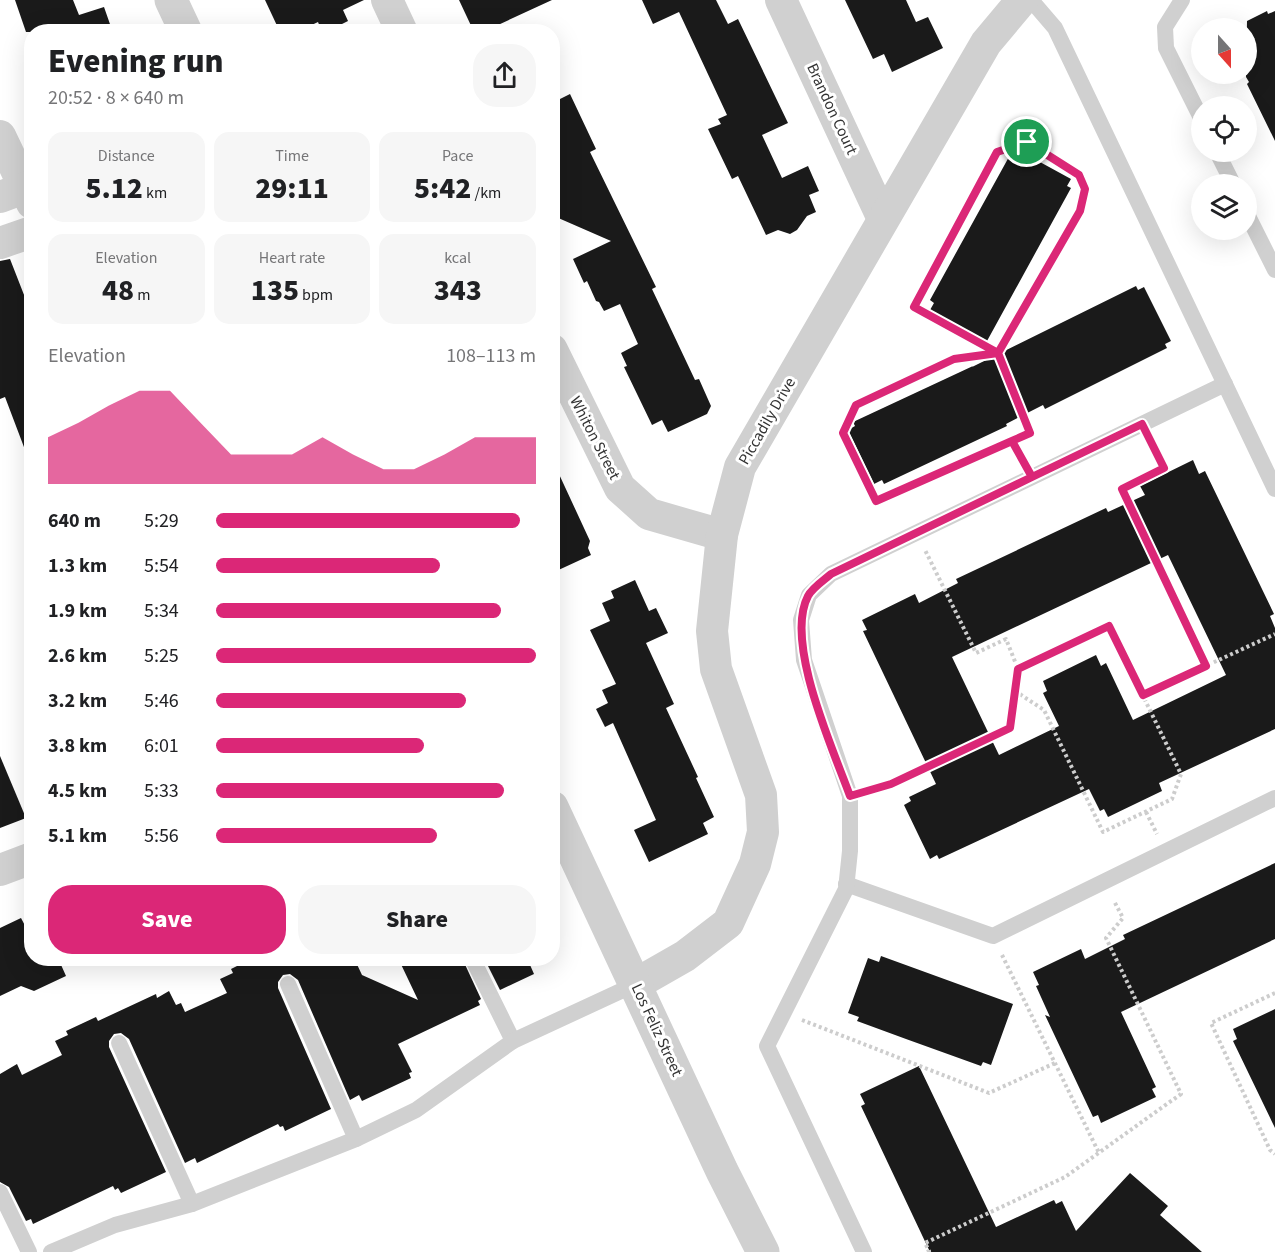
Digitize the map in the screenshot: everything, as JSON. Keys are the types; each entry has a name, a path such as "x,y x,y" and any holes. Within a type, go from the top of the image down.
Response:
{"street":[{"path":"171,0 182,24"},
{"path":"387,0 398,24"},
{"name":"Brandon Court","path":"781,0 883,219"},
{"name":"Piccadily Drive","path":"636,984 685,956 728,923 755,864 763,832 761,795 716,669 712,631 722,535 740,468 986,43 1022,0"},
{"path":"0,136 22,193"},
{"path":"0,243 24,235"},
{"name":"Whiton Street","path":"560,366 620,488 649,514 722,535"},
{"name":"Los Feliz Street","path":"560,824 722,1171 763,1252"},
{"path":"0,870 24,861"}],"lane":[{"path":"1031,0 1055,28 1275,489"},
{"path":"1182,0 1166,27 1166,48 1191,98"},
{"path":"1257,234 1275,270"},
{"path":"864,1252 767,1046 846,889 850,851 850,796 804,660 801,620 808,595 831,574 1225,384"},
{"path":"846,884 993,936 1275,798"},
{"path":"476,966 513,1041"},
{"path":"288,984 356,1139"},
{"path":"53,1252 115,1225 192,1204 356,1139 416,1110 513,1041 636,984"},
{"path":"119,1043 192,1204"},
{"path":"0,1192 29,1252"}],"path":[{"path":"998,353 954,359 856,405 843,433 876,501 1030,433 998,353 914,307 997,152 1027,142 1079,175 1085,189 1080,211 998,353"},
{"path":"1142,424 1164,468 1122,489 1206,666"},
{"path":"1012,441 1032,477"},
{"path":"850,796 891,784 1010,728 1018,669 1006,639 976,653 916,533"},
{"path":"1016,691 1044,710 1103,832 1172,799 1181,774 1109,626 1018,669"},
{"path":"1143,695 1275,634"},
{"path":"927,1252 929,1251 925,1244 1065,1177 1181,1094 1106,938 1123,918 1105,881"},
{"path":"993,936 1099,1153"},
{"path":"1275,993 1211,1023 1270,1150 1275,1154"},
{"path":"784,1013 989,1093 1055,1063"}],"building":[{"path":"15,0 73,0 79,15 104,7 110,24 24,24 24,26"},
{"path":"265,0 364,0 343,10 348,21 342,24 319,24 318,22 276,24"},
{"path":"459,0 552,0 500,24 470,24"},
{"path":"642,0 716,0 728,24 738,19 788,123 762,135 782,178 808,166 819,191 809,195 816,212 807,216 797,230 790,234 778,230 766,235 738,176 732,179 708,129 721,124 718,119 727,115 679,12 653,24"},
{"path":"845,0 906,0 916,22 928,17 943,48 892,72 884,54 873,59"},
{"path":"1267,11 1268,14 1275,11 1275,141 1257,104 1257,96 1253,96 1247,84 1257,84 1257,18 1253,18"},
{"path":"570,94 596,149 590,152 656,287 652,289 695,380 699,379 711,406 707,414 668,432 662,420 652,425 624,367 627,366 621,353 638,344 620,304 604,311 596,301 587,281 584,283 573,259 611,241 560,219 560,99"},
{"path":"1018,150 1071,179 1067,186 1071,188 987,341 930,310 934,303 930,300 1010,155 1014,158"},
{"path":"10,259 24,295 24,447 5,397 0,399 0,261"},
{"path":"1136,286 1138,290 1144,287 1171,341 1165,344 1167,348 1045,409 1043,405 1006,424 1007,426 884,484 882,480 874,484 848,430 855,426 853,422 972,367"},
{"path":"1193,460 1199,474 1205,471 1274,614 1270,616 1275,628 1275,729 1159,783 1162,791 1108,817 1104,809 1100,811 1089,789 939,859 937,855 930,859 904,805 911,801 909,797 936,784 863,631 867,630 862,620 915,594 919,603 958,583 956,579 1106,508 1108,512 1145,495 1140,486","holes":["1168,555 1226,675 1133,720 1106,663 1101,666 1096,655 1043,681 1047,691 1043,693 1059,726 999,755 952,657"]},
{"path":"560,476 590,541 588,548 591,555 560,569"},
{"path":"635,580 649,611 656,608 668,633 646,643 674,704 666,708 714,817 703,823 708,834 649,862 634,830 656,820 613,723 605,727 596,709 608,703 602,690 616,684 590,630 610,621 602,603 614,598 611,591"},
{"path":"0,756 24,813 24,819 0,828"},
{"path":"1275,863 1275,939 1121,1012 1156,1087 1152,1089 1156,1097 1101,1123 1098,1115 1093,1117 1045,1015 1050,1017 1036,986 1039,985 1033,972 1081,949 1085,959 1125,939 1123,935"},
{"path":"21,918 24,924 24,966 62,966 66,976 34,991 21,986 0,996 0,928"},
{"path":"881,956 1013,1004 991,1065 983,1062 981,1066 906,1039 857,1021 859,1017 848,1013 868,958 879,962"},
{"path":"237,966 358,966 362,975 418,1000 402,966 466,966 481,999 478,1001 480,1005 398,1044 412,1072 409,1073 411,1078 362,1101 359,1095 350,1100 298,980 290,974 283,975 278,982 278,988 331,1109 285,1131 283,1126 280,1127 278,1124 197,1163 195,1158 185,1163 129,1039 121,1033 114,1034 109,1041 109,1047 166,1172 121,1193 113,1186 33,1224 31,1219 26,1221 9,1187 0,1182 0,1074 17,1064 22,1075 62,1055 55,1041 68,1035 66,1031 96,1017 98,1021 156,994 157,998 169,991 176,1005 181,1003 185,1012 227,993 220,979 233,973 231,969"},
{"path":"488,966 530,966 534,974 500,990"},
{"path":"1275,1009 1275,1128 1233,1041 1237,1039 1233,1029"},
{"path":"919,1066 996,1227 1054,1200 1056,1204 1062,1201 1076,1231 1130,1173 1168,1206 1160,1215 1202,1252 930,1252 861,1106 865,1104 860,1094"}],"route":[{"path":"1027,142 997,152 914,307 998,353 954,359 856,405 843,433 876,501 1012,441 1032,477 1142,424 1164,468 1122,489 1206,666 1143,695 1109,626 1018,669 1010,728 891,784 850,796 827,734 804,660 801,620 808,595 831,574 1032,477 1012,441 1030,433 998,353 1080,211 1085,189 1079,175 1027,142"}]}
